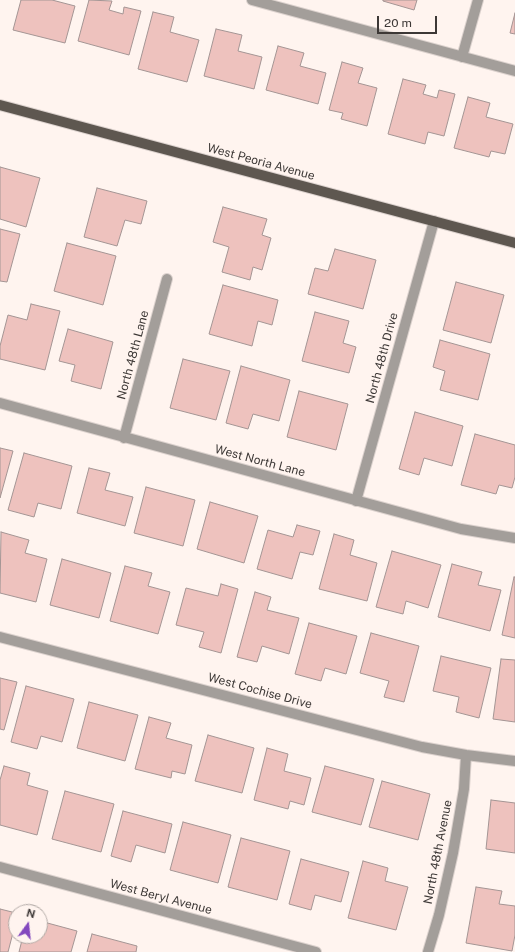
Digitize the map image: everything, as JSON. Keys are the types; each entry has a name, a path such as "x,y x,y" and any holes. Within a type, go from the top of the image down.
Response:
{"main road":[{"name":"West Peoria Avenue","path":"0,105 515,243"}],"street":[{"path":"252,0 515,71"},
{"path":"462,57 478,0"},
{"name":"North 48th Drive","path":"356,501 434,222"},
{"name":"North 48th Lane","path":"124,438 167,279"},
{"name":"West North Lane","path":"0,404 460,529 515,538"},
{"name":"West Cochise Drive","path":"0,637 422,748 515,761"},
{"name":"North 48th Avenue","path":"428,952 439,915 453,853 464,789 466,755"},
{"name":"West Beryl Avenue","path":"0,867 316,952"}],"building":[{"path":"21,0 52,0 75,6 65,43 13,30"},
{"path":"89,0 112,1 109,10 123,14 124,7 141,11 129,55 78,41"},
{"path":"383,0 417,0 414,10"},
{"path":"153,12 174,17 170,32 199,40 187,82 138,69"},
{"path":"515,13 515,34 510,33"},
{"path":"216,29 242,35 238,51 262,57 254,89 204,76"},
{"path":"278,46 304,53 300,66 326,73 318,104 266,90"},
{"path":"342,62 363,68 358,83 377,88 367,126 341,119 343,113 329,110"},
{"path":"403,79 426,85 423,94 437,98 439,90 455,94 444,136 428,132 425,144 388,134"},
{"path":"468,97 490,103 486,117 513,124 505,154 491,151 489,157 454,148"},
{"path":"0,167 40,178 26,227 0,219"},
{"path":"97,188 147,201 141,224 125,220 117,246 84,237"},
{"path":"223,207 267,219 262,235 271,238 262,270 253,267 250,280 222,272 229,247 213,242"},
{"path":"0,229 20,234 7,282 0,281"},
{"path":"67,243 116,256 103,305 54,291"},
{"path":"335,249 376,260 363,309 308,294 315,268 328,271"},
{"path":"456,282 504,295 491,343 443,330"},
{"path":"223,285 278,300 272,325 258,321 252,346 209,334"},
{"path":"31,304 60,311 45,370 0,359 0,346 8,315 27,320"},
{"path":"315,312 349,321 343,343 356,347 349,373 302,361"},
{"path":"68,329 113,342 101,389 71,381 75,365 59,361"},
{"path":"440,340 490,354 478,400 440,390 445,371 433,367"},
{"path":"183,359 230,371 216,420 170,408"},
{"path":"241,366 290,380 279,421 253,414 248,429 226,423"},
{"path":"299,391 348,404 336,450 287,437"},
{"path":"415,412 463,426 452,466 424,458 419,475 399,469"},
{"path":"475,434 515,445 515,477 512,488 499,485 496,494 461,485"},
{"path":"0,448 13,451 0,498"},
{"path":"24,453 72,466 61,509 38,503 34,517 8,510"},
{"path":"89,468 110,473 105,490 133,497 125,526 77,513"},
{"path":"146,487 195,500 183,546 134,533"},
{"path":"210,502 258,516 244,563 197,549"},
{"path":"297,525 320,531 313,555 300,552 292,579 257,569 268,530 293,537"},
{"path":"1,532 29,540 25,553 47,559 36,602 0,593"},
{"path":"334,534 354,540 350,555 377,563 367,601 319,589"},
{"path":"392,551 441,565 428,608 406,601 403,614 376,607"},
{"path":"62,559 111,573 99,618 50,605"},
{"path":"452,564 482,572 478,585 501,590 490,631 438,617"},
{"path":"125,566 152,573 148,586 170,592 158,634 110,621"},
{"path":"515,577 515,638 502,635"},
{"path":"221,584 238,589 221,653 199,647 204,632 176,625 186,588 218,596"},
{"path":"255,592 271,597 267,610 299,618 289,654 262,646 257,662 237,657"},
{"path":"309,623 357,636 346,674 325,668 321,681 295,674"},
{"path":"371,633 419,646 404,702 384,697 389,681 360,673"},
{"path":"441,656 491,668 479,718 456,712 459,697 433,691"},
{"path":"501,659 515,660 515,722 493,719"},
{"path":"0,678 17,682 4,730 0,729"},
{"path":"26,686 74,699 62,742 41,736 37,749 11,742"},
{"path":"89,702 138,715 125,761 77,748"},
{"path":"149,717 171,723 166,738 192,745 185,774 172,771 171,778 135,769"},
{"path":"208,735 254,748 242,793 195,781"},
{"path":"267,748 288,754 284,771 311,778 304,805 290,801 288,809 254,800"},
{"path":"4,766 30,773 27,785 48,791 37,835 0,825 0,780"},
{"path":"325,766 374,779 361,825 312,812"},
{"path":"382,781 430,794 418,840 369,827"},
{"path":"65,791 114,804 101,852 52,839"},
{"path":"491,800 515,803 515,853 486,849"},
{"path":"123,811 172,824 165,853 136,845 131,862 111,856"},
{"path":"183,822 231,835 218,883 170,870"},
{"path":"241,838 290,851 277,900 228,887"},
{"path":"301,859 349,872 341,902 315,895 311,910 289,904"},
{"path":"363,861 388,868 385,881 408,887 396,930 348,918"},
{"path":"476,887 502,891 499,904 515,906 515,935 512,951 466,943"},
{"path":"0,909 8,911 8,944 10,944 8,952 0,952"},
{"path":"48,923 77,931 71,952 19,952 21,944 48,944"},
{"path":"92,934 137,946 136,952 87,952"}]}
